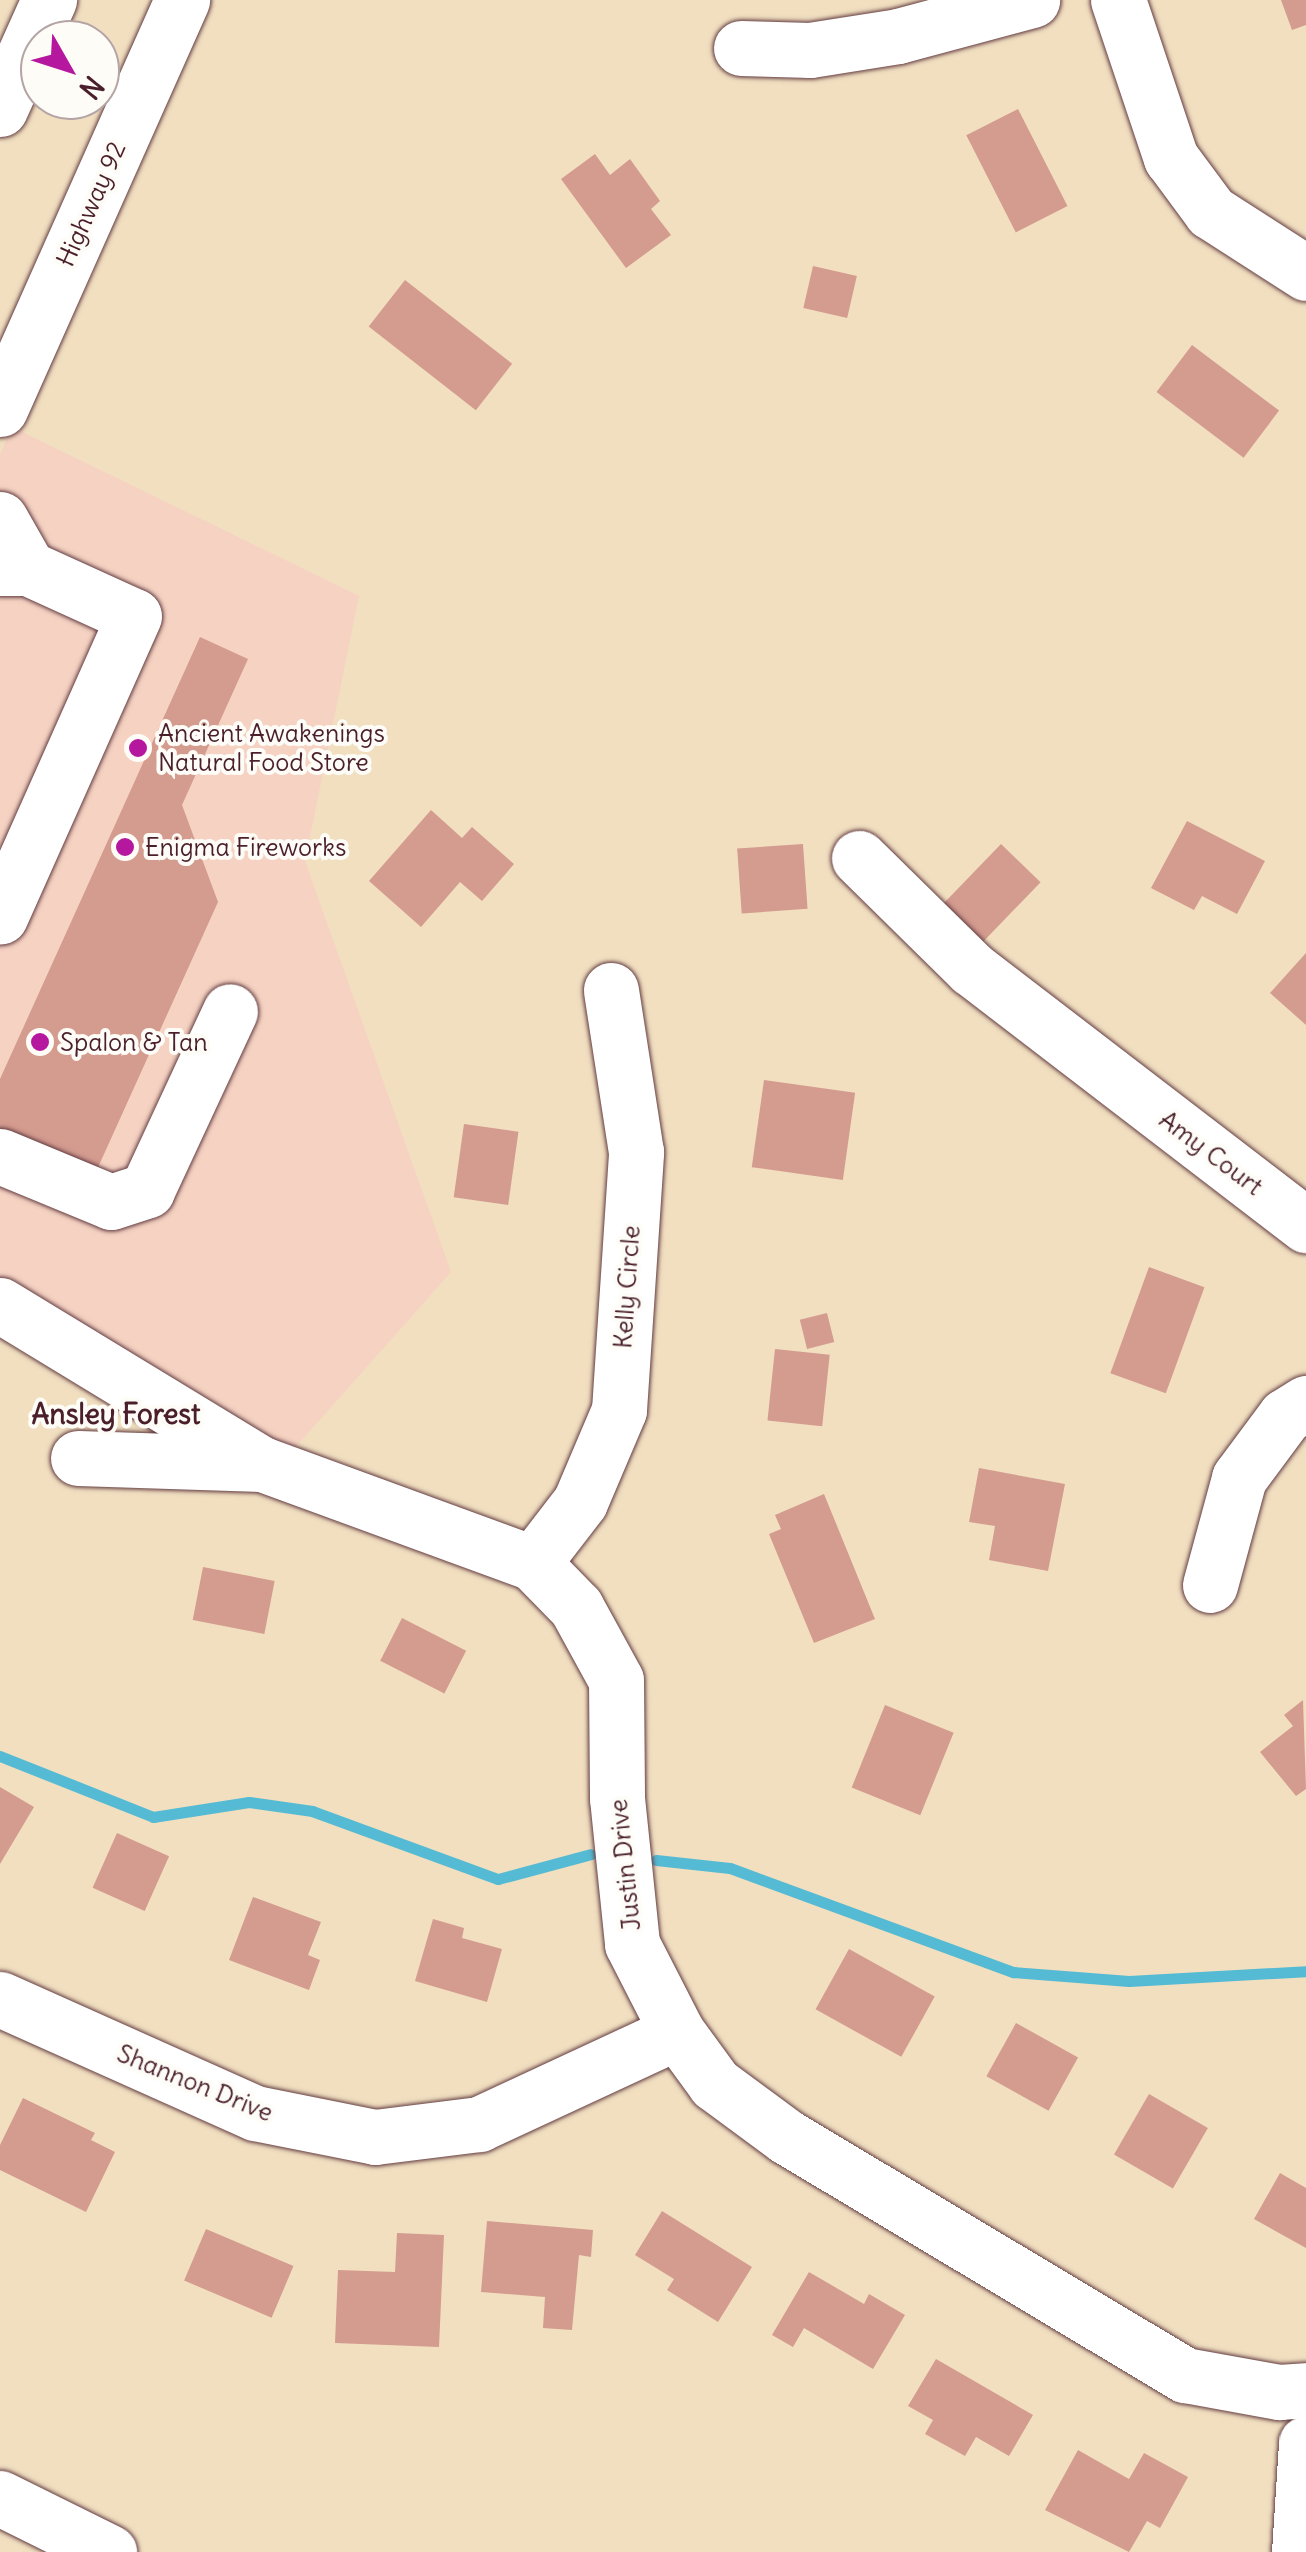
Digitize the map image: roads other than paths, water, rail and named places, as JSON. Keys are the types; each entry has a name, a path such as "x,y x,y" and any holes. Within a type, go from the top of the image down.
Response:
{"street":[{"path":"0,110 49,0"},
{"name":"Highway 92","path":"0,409 182,0"},
{"path":"741,48 810,50 898,36 1032,0"},
{"path":"1118,0 1172,158 1211,212 1306,273"},
{"path":"0,519 14,568 134,616 0,918"},
{"name":"Amy Court","path":"859,858 972,969 1306,1225"},
{"name":"Kelly Circle","path":"533,1563 580,1502 619,1410 636,1152 610,990"},
{"path":"0,1156 111,1202 147,1190 230,1011"},
{"name":"Justin Drive","path":"0,1306 262,1464 533,1563 576,1607 616,1680 617,1798 632,1944 677,2032 716,2084 787,2138 1185,2375 1278,2392 1306,2390"},
{"path":"1210,1586 1239,1478 1284,1416 1306,1403"},
{"name":"Justin Drive","path":"78,1458 262,1464"},
{"name":"Shannon Drive","path":"0,1999 255,2113 375,2137 479,2124 677,2032"},
{"path":"1299,2552 1306,2442"},
{"path":"7,2518 109,2552"}],"waterway":[{"path":"0,1756 153,1817 249,1802 312,1811 498,1879 591,1854"},
{"path":"656,1860 730,1868 1013,1972 1129,1981 1306,1971"}],"place":[{"name":"Ancient Awakenings Natural Food Store","path":"138,748"},
{"name":"Enigma Fireworks","path":"125,847"},
{"name":"Spalon & Tan","path":"40,1042"}],"district":[{"name":"Ansley Forest","path":"116,1414"}]}
